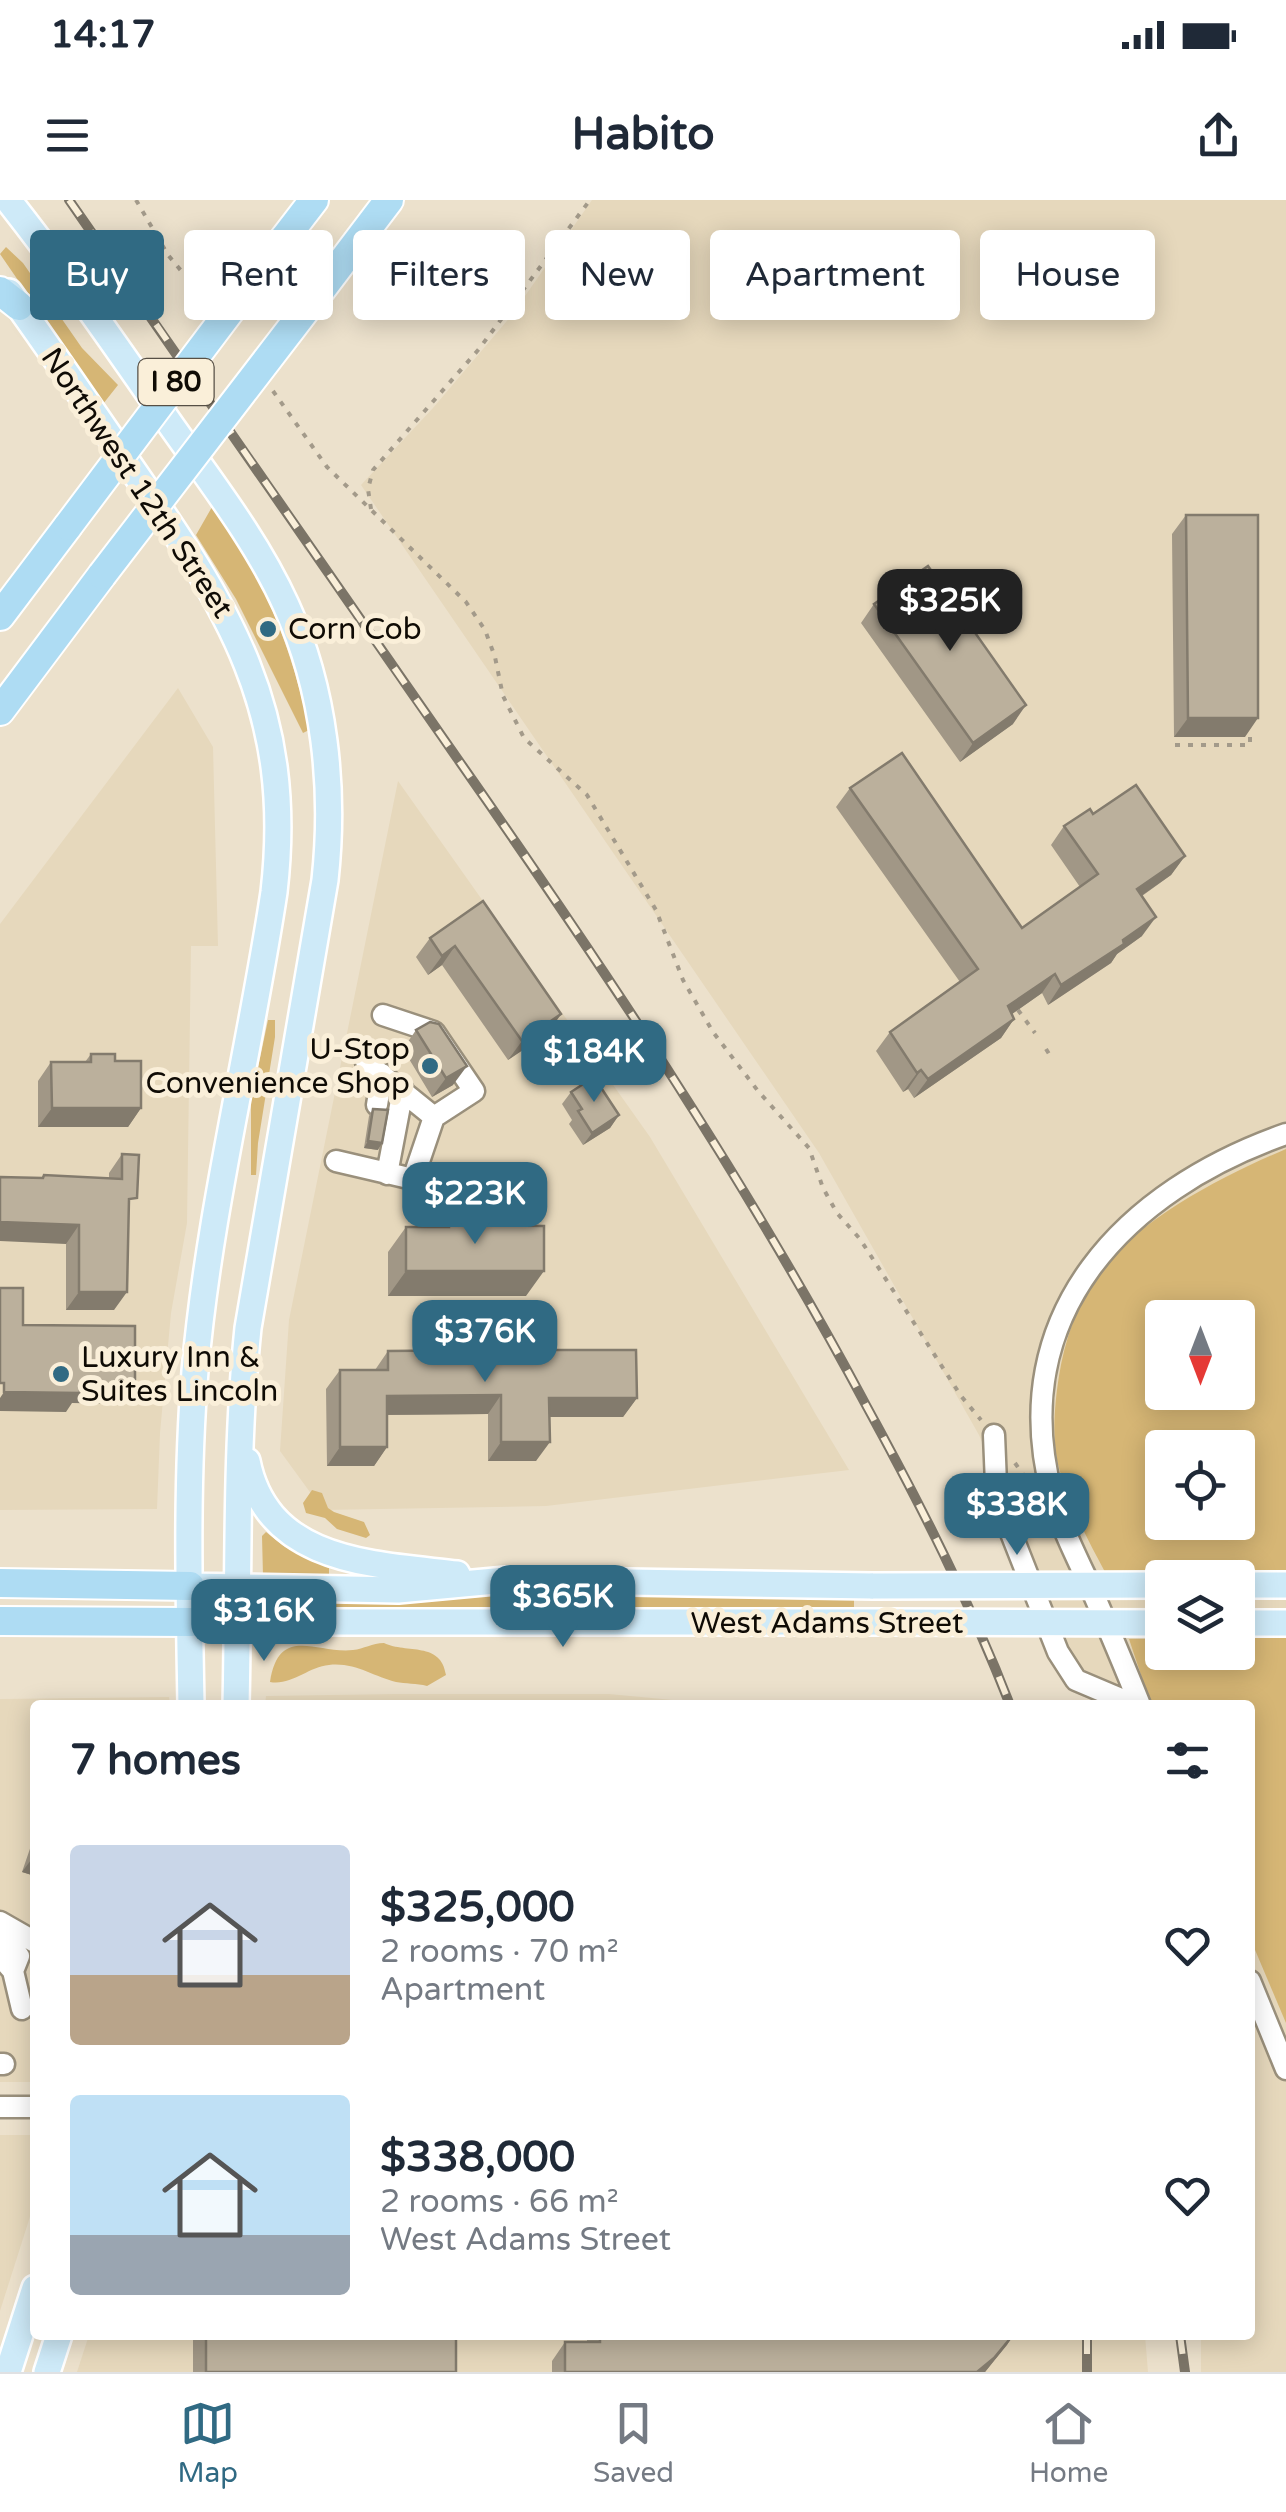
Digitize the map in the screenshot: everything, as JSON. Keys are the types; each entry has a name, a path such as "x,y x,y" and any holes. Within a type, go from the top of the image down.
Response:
{"highway":[{"name":"I 80","path":"0,616 314,200"},
{"name":"I 80","path":"0,711 389,200"},
{"path":"0,1583 190,1586"},
{"path":"0,1621 191,1622"}],"main road":[{"name":"Northwest 12th Street","path":"8,203 124,358 252,542 292,618 307,658 317,707 328,786 328,848 248,1328 239,1426 236,1700"},
{"name":"Northwest 12th Street","path":"0,280 179,537 230,622 255,682 277,790 274,892 198,1342 190,1472 191,1700"},
{"path":"239,1426 252,1485 265,1508 284,1529 305,1542 328,1553 378,1565 506,1580"},
{"name":"West Adams Street","path":"190,1586 398,1590 506,1580 872,1586 1145,1585"},
{"path":"1255,1585 1286,1585"},
{"name":"West Adams Street","path":"191,1622 1145,1623"},
{"path":"1255,1623 1286,1623"},
{"path":"8,2372 30,2304"},
{"path":"46,2372 57,2340"}],"street":[{"path":"336,1161 368,1159 387,1174 413,1180 434,1117 474,1091 434,1032 383,1015"},
{"path":"377,1106 374,1068 434,1117"},
{"path":"387,1174 403,1090"},
{"path":"1136,1700 1052,1496 1043,1427 1048,1362 1066,1306 1082,1277 1120,1230 1170,1191 1210,1167 1286,1134"},
{"path":"994,1435 996,1484 1058,1652 1076,1680 1126,1700"},
{"path":"0,1922 30,1939"},
{"path":"0,1933 18,1956 7,1963 22,2009"},
{"path":"1255,1992 1286,2069"},
{"path":"0,2107 30,2107"}],"path":[{"path":"136,200 184,275"},
{"path":"371,509 368,489 373,470 479,349 590,200"},
{"path":"273,392 328,467 466,602 485,630 503,696 524,738 588,794 656,910 682,980 713,1032 809,1148 837,1213 860,1239 960,1396 994,1435"},
{"path":"1175,745 1250,745 1250,724"},
{"path":"1212,737 1212,745"},
{"path":"1018,1010 1034,1034"},
{"path":"1046,1049 1051,1057"}],"shaded area":[{"path":"592,200 1286,200 1286,2372 1201,2372 1201,2340 1255,2340 1255,1700 1091,1700 979,1435 819,1153 361,485 508,320 525,320 525,296 545,267 545,320 690,320 690,230 571,230"},
{"path":"6,247 30,273 30,298 0,254"},
{"path":"45,320 63,320 82,348 118,385 103,404"},
{"path":"212,507 246,558 273,612 302,700 309,730 303,733 236,599 196,535"},
{"path":"178,688 213,747 218,946 191,946 187,1223 171,1313 157,1509 0,1510 0,924"},
{"path":"398,781 650,1137 849,1470 546,1506 323,1510 280,1451 289,1320"},
{"path":"268,1020 275,1020 275,1037 256,1175 251,1175 251,1101"},
{"path":"1286,1149 1286,1574 1255,1574 1255,1560 1145,1560 1145,1572 1105,1572 1071,1504 1055,1450 1058,1386 1065,1349 1083,1299 1114,1255 1158,1218 1209,1186"},
{"path":"312,1490 322,1493 334,1512 364,1522 370,1535 366,1538 337,1529 325,1518 306,1513 303,1503"},
{"path":"266,1532 285,1547 329,1568 329,1574 263,1576 262,1536"},
{"path":"471,1594 854,1598 854,1612 302,1612 276,1608 276,1603 402,1603"},
{"path":"1286,1637 1286,2023 1255,1950 1255,1700 1149,1700 1129,1639 1145,1639 1145,1670 1255,1670 1255,1638"},
{"path":"384,1643 430,1653 443,1664 446,1675 427,1686 329,1665 285,1681 270,1682 275,1664 290,1647 353,1650"},
{"path":"609,1694 673,1700 266,1700 266,1696"},
{"path":"0,1699 169,1700 30,1700 30,2082 0,2082"},
{"path":"0,2135 30,2135 30,2217 0,2311"},
{"path":"87,2340 1145,2340 1148,2372 77,2372"}],"building":[{"path":"1186,515 1258,515 1258,718 1188,718"},
{"path":"928,566 1026,705 973,743 874,604"},
{"path":"902,753 1022,928 1098,874 1064,826 1090,809 1093,814 1136,785 1185,856 1137,889 1156,917 1123,940 1124,944 1061,985 1055,974 1008,1006 1014,1019 928,1079 921,1070 917,1073 890,1032 978,969 850,788"},
{"path":"483,901 561,1014 522,1041 455,946 442,956 430,938"},
{"path":"430,1022 439,1024 467,1066 446,1078 416,1030"},
{"path":"91,1054 115,1054 115,1061 141,1061 141,1108 52,1108 51,1062 91,1062"},
{"path":"594,1077 619,1115 592,1133 571,1092"},
{"path":"373,1109 388,1110 382,1143 368,1141"},
{"path":"122,1154 139,1155 137,1198 129,1199 127,1292 79,1292 79,1225 2,1222 0,1226 0,1177 122,1179"},
{"path":"449,1212 470,1212 470,1225 544,1226 544,1271 406,1271 406,1227 449,1227"},
{"path":"0,1288 23,1288 23,1325 135,1326 135,1385 80,1385 80,1393 4,1392 4,1383 0,1383"},
{"path":"549,1337 548,1350 636,1350 637,1398 549,1398 550,1442 501,1442 501,1395 387,1396 387,1447 340,1447 340,1370 388,1370 388,1351 499,1350 499,1338"},
{"path":"206,2340 456,2340 456,2372 206,2372"},
{"path":"1009,2340 977,2372 565,2372 565,2342"}],"railway":[{"path":"69,200 566,916 723,1157 821,1323 906,1480 961,1591 1008,1700"},
{"path":"1087,2340 1087,2372"},
{"path":"1181,2340 1185,2372"}],"place":[{"name":"Corn Cob","path":"268,629"},
{"name":"U-Stop Convenience Shop","path":"430,1066"},
{"name":"Luxury Inn & Suites Lincoln","path":"61,1374"}]}
